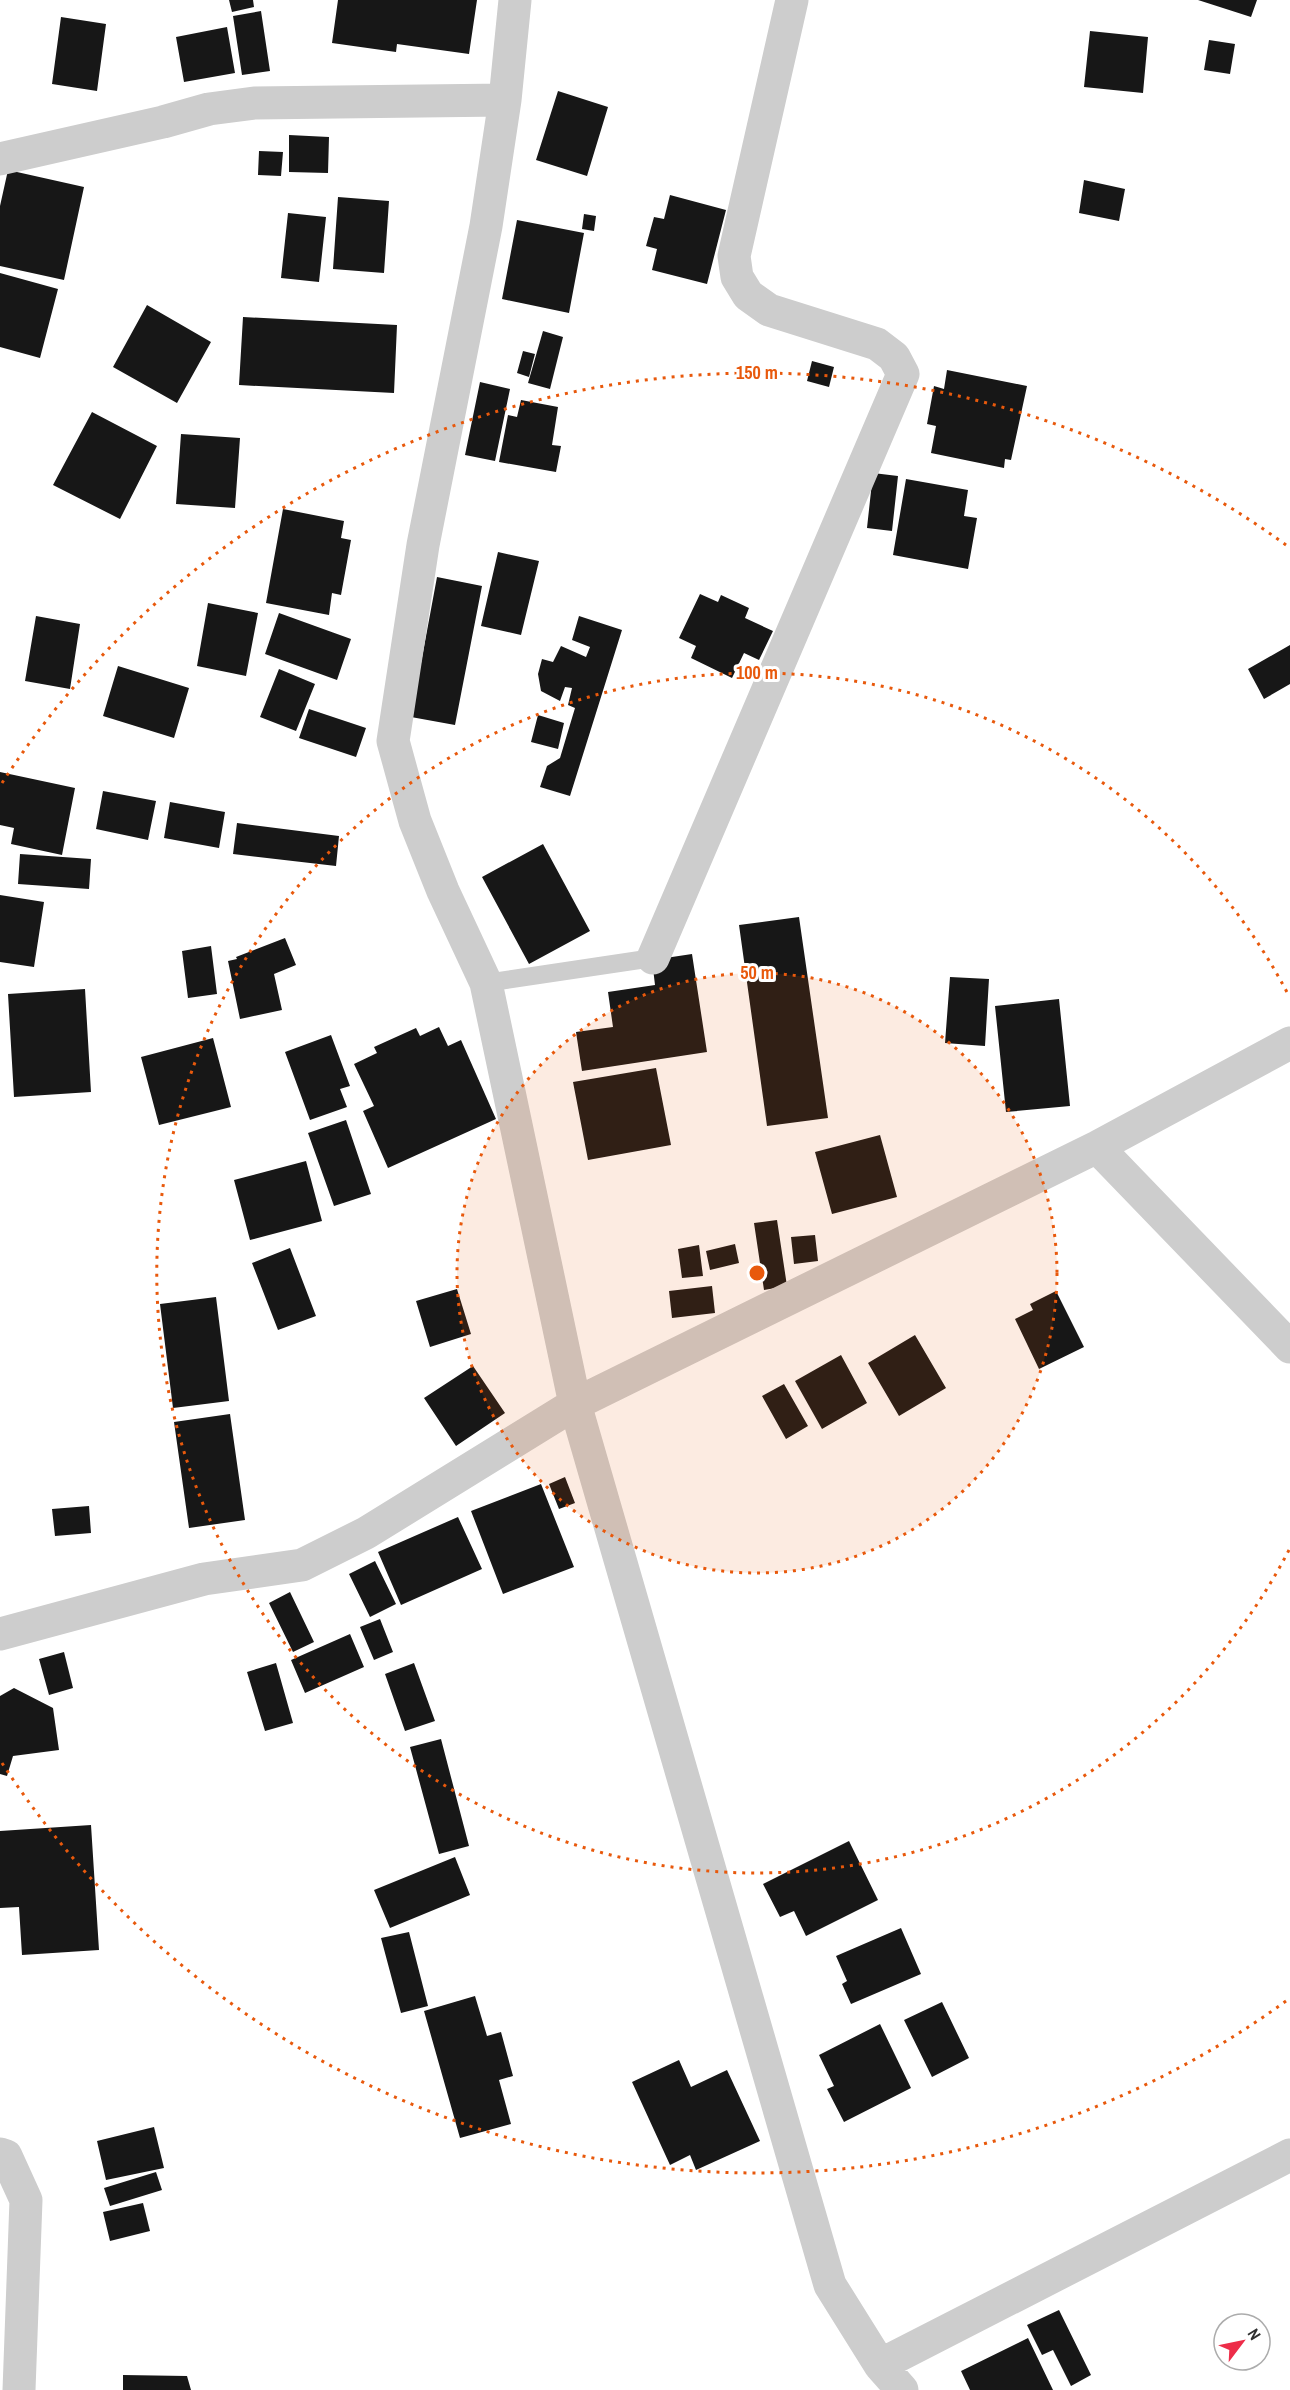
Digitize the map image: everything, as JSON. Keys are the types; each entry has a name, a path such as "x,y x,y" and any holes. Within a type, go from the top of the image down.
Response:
{"street":[{"path":"515,0 505,100 486,226 423,544 393,741 415,822 443,891 486,983 575,1404 830,2285 880,2365 902,2390"},
{"path":"652,958 903,374 894,357 877,344 769,310 748,295 737,277 734,256 792,0"},
{"path":"0,159 163,122 209,109 254,103 505,100"},
{"path":"0,1634 204,1579 302,1565 366,1533 575,1404 1097,1147 1290,1043"},
{"path":"1097,1147 1290,1347"},
{"path":"0,2154 6,2157 26,2200 19,2390"},
{"path":"880,2365 1290,2155"}],"lane":[{"path":"486,983 652,958"}],"building":[{"path":"229,0 253,0 254,7 232,12"},
{"path":"338,0 477,0 469,54 397,44 396,52 332,43"},
{"path":"1198,0 1257,0 1251,17"},
{"path":"261,11 270,71 242,75 233,16"},
{"path":"61,17 106,24 97,91 52,84"},
{"path":"227,27 235,73 184,82 176,37"},
{"path":"1090,31 1148,37 1143,93 1084,87"},
{"path":"1209,40 1235,44 1230,74 1204,70"},
{"path":"558,91 608,107 587,176 536,160"},
{"path":"289,135 329,137 328,173 289,172"},
{"path":"259,151 283,152 281,176 258,175"},
{"path":"8,170 84,187 64,280 0,266 0,206"},
{"path":"1084,180 1125,189 1119,221 1079,213"},
{"path":"670,195 726,210 707,284 652,270 657,249 646,246 654,217 664,219"},
{"path":"338,197 389,201 384,273 333,269"},
{"path":"288,213 326,217 319,282 281,278"},
{"path":"584,214 596,216 594,231 582,229"},
{"path":"517,220 584,233 569,313 502,299"},
{"path":"0,273 58,289 40,358 0,347"},
{"path":"147,305 211,342 177,403 113,367"},
{"path":"243,317 397,325 394,393 239,385"},
{"path":"543,331 563,337 550,389 528,383"},
{"path":"523,351 535,354 529,377 517,373"},
{"path":"812,361 834,367 829,387 807,381"},
{"path":"947,370 1027,386 1011,460 1005,459 1004,468 931,453 936,426 927,424 934,386 944,389"},
{"path":"480,382 510,389 495,461 465,455"},
{"path":"521,400 558,407 552,445 561,446 556,472 499,462 508,415 517,417"},
{"path":"92,412 157,446 120,519 53,485"},
{"path":"181,434 240,438 235,508 176,504"},
{"path":"873,473 898,476 892,531 867,528"},
{"path":"906,479 968,490 964,516 977,518 968,569 893,555"},
{"path":"283,509 344,521 341,538 351,540 341,595 332,593 329,615 266,603"},
{"path":"498,552 539,561 521,635 481,626"},
{"path":"437,577 482,586 455,725 411,717"},
{"path":"700,594 718,602 721,595 749,608 745,618 773,631 759,660 744,653 732,678 691,658 696,646 679,638"},
{"path":"208,603 258,613 246,676 197,666"},
{"path":"279,613 351,639 337,680 265,654"},
{"path":"36,616 80,624 70,689 25,681"},
{"path":"579,616 622,630 570,796 540,787 547,766 560,758 575,708 568,705 572,688 565,687 560,701 541,691 538,674 542,659 553,662 561,646 586,657 590,647 572,640"},
{"path":"1290,645 1290,684 1264,699 1248,669"},
{"path":"118,666 189,688 174,738 103,716"},
{"path":"279,669 315,684 296,731 260,717"},
{"path":"309,709 366,728 356,757 299,738"},
{"path":"538,715 564,723 558,749 531,742"},
{"path":"0,772 75,788 62,855 11,844 14,828 0,825"},
{"path":"103,791 156,801 148,840 96,829"},
{"path":"170,802 225,812 219,848 164,838"},
{"path":"237,823 339,836 336,866 233,854"},
{"path":"543,844 590,931 529,964 482,877"},
{"path":"20,854 91,859 89,889 18,884"},
{"path":"0,895 44,902 34,967 0,962"},
{"path":"799,917 828,1118 767,1126 739,925"},
{"path":"285,938 296,965 274,974 282,1010 240,1019 228,961"},
{"path":"211,946 217,994 188,998 182,951"},
{"path":"692,954 707,1052 582,1071 576,1032 613,1027 608,992 655,985 652,960"},
{"path":"950,977 989,979 985,1046 945,1043"},
{"path":"85,989 91,1092 14,1097 8,994"},
{"path":"1059,999 1070,1106 1006,1112 995,1006"},
{"path":"439,1027 448,1046 461,1040 496,1119 388,1168 363,1111 374,1106 354,1064 377,1053 374,1047 416,1028 420,1036"},
{"path":"331,1035 350,1086 340,1089 347,1107 310,1120 285,1052"},
{"path":"213,1038 231,1107 159,1125 141,1057"},
{"path":"656,1068 671,1145 588,1160 573,1082"},
{"path":"346,1120 371,1194 334,1206 308,1133"},
{"path":"880,1135 897,1197 832,1214 815,1152"},
{"path":"306,1161 322,1221 250,1240 234,1180"},
{"path":"777,1220 787,1286 764,1290 754,1223"},
{"path":"815,1235 818,1261 794,1264 791,1237"},
{"path":"735,1244 739,1263 710,1270 706,1251"},
{"path":"699,1245 703,1276 682,1278 678,1249"},
{"path":"290,1248 316,1316 278,1330 252,1263"},
{"path":"712,1286 715,1313 672,1318 669,1291"},
{"path":"457,1289 471,1334 430,1347 416,1301"},
{"path":"1056,1291 1084,1347 1039,1369 1015,1319 1033,1310 1030,1304"},
{"path":"216,1297 229,1401 173,1408 160,1304"},
{"path":"915,1335 946,1388 899,1416 868,1363"},
{"path":"841,1355 867,1403 822,1429 795,1381"},
{"path":"473,1366 505,1413 456,1446 424,1398"},
{"path":"784,1384 808,1426 786,1439 762,1396"},
{"path":"230,1414 245,1520 189,1528 174,1422"},
{"path":"565,1477 575,1503 559,1509 549,1484"},
{"path":"541,1484 574,1567 503,1594 471,1511"},
{"path":"89,1506 91,1533 55,1536 52,1509"},
{"path":"458,1517 482,1569 401,1605 378,1552"},
{"path":"375,1561 396,1604 370,1617 349,1574"},
{"path":"290,1592 314,1642 293,1652 269,1603"},
{"path":"380,1619 393,1652 374,1660 360,1627"},
{"path":"350,1634 364,1667 305,1693 291,1660"},
{"path":"64,1652 73,1688 49,1695 39,1659"},
{"path":"276,1663 293,1723 265,1731 247,1672"},
{"path":"414,1663 435,1721 405,1731 385,1674"},
{"path":"14,1688 53,1708 59,1750 13,1756 7,1776 0,1774 0,1696"},
{"path":"441,1739 469,1846 439,1854 410,1747"},
{"path":"91,1825 99,1950 22,1955 19,1907 0,1908 0,1831"},
{"path":"849,1841 878,1900 806,1936 794,1911 780,1917 763,1884"},
{"path":"455,1857 470,1895 390,1928 374,1890"},
{"path":"901,1928 921,1974 851,2004 842,1984 847,1981 836,1956"},
{"path":"409,1932 428,2006 401,2013 381,1938"},
{"path":"475,1996 487,2036 501,2032 513,2076 499,2080 511,2124 460,2138 424,2011"},
{"path":"942,2002 969,2058 932,2077 904,2020"},
{"path":"880,2024 911,2088 844,2122 827,2089 834,2086 819,2055"},
{"path":"679,2060 691,2087 727,2070 760,2141 696,2170 690,2155 670,2165 632,2082"},
{"path":"154,2127 164,2168 106,2180 97,2141"},
{"path":"156,2172 162,2190 110,2206 104,2188"},
{"path":"143,2203 150,2231 110,2241 103,2212"},
{"path":"1059,2310 1091,2375 1071,2386 1053,2350 1042,2355 1027,2325"},
{"path":"1028,2338 1053,2390 970,2390 961,2371"},
{"path":"123,2375 187,2376 191,2390 123,2390"}]}
